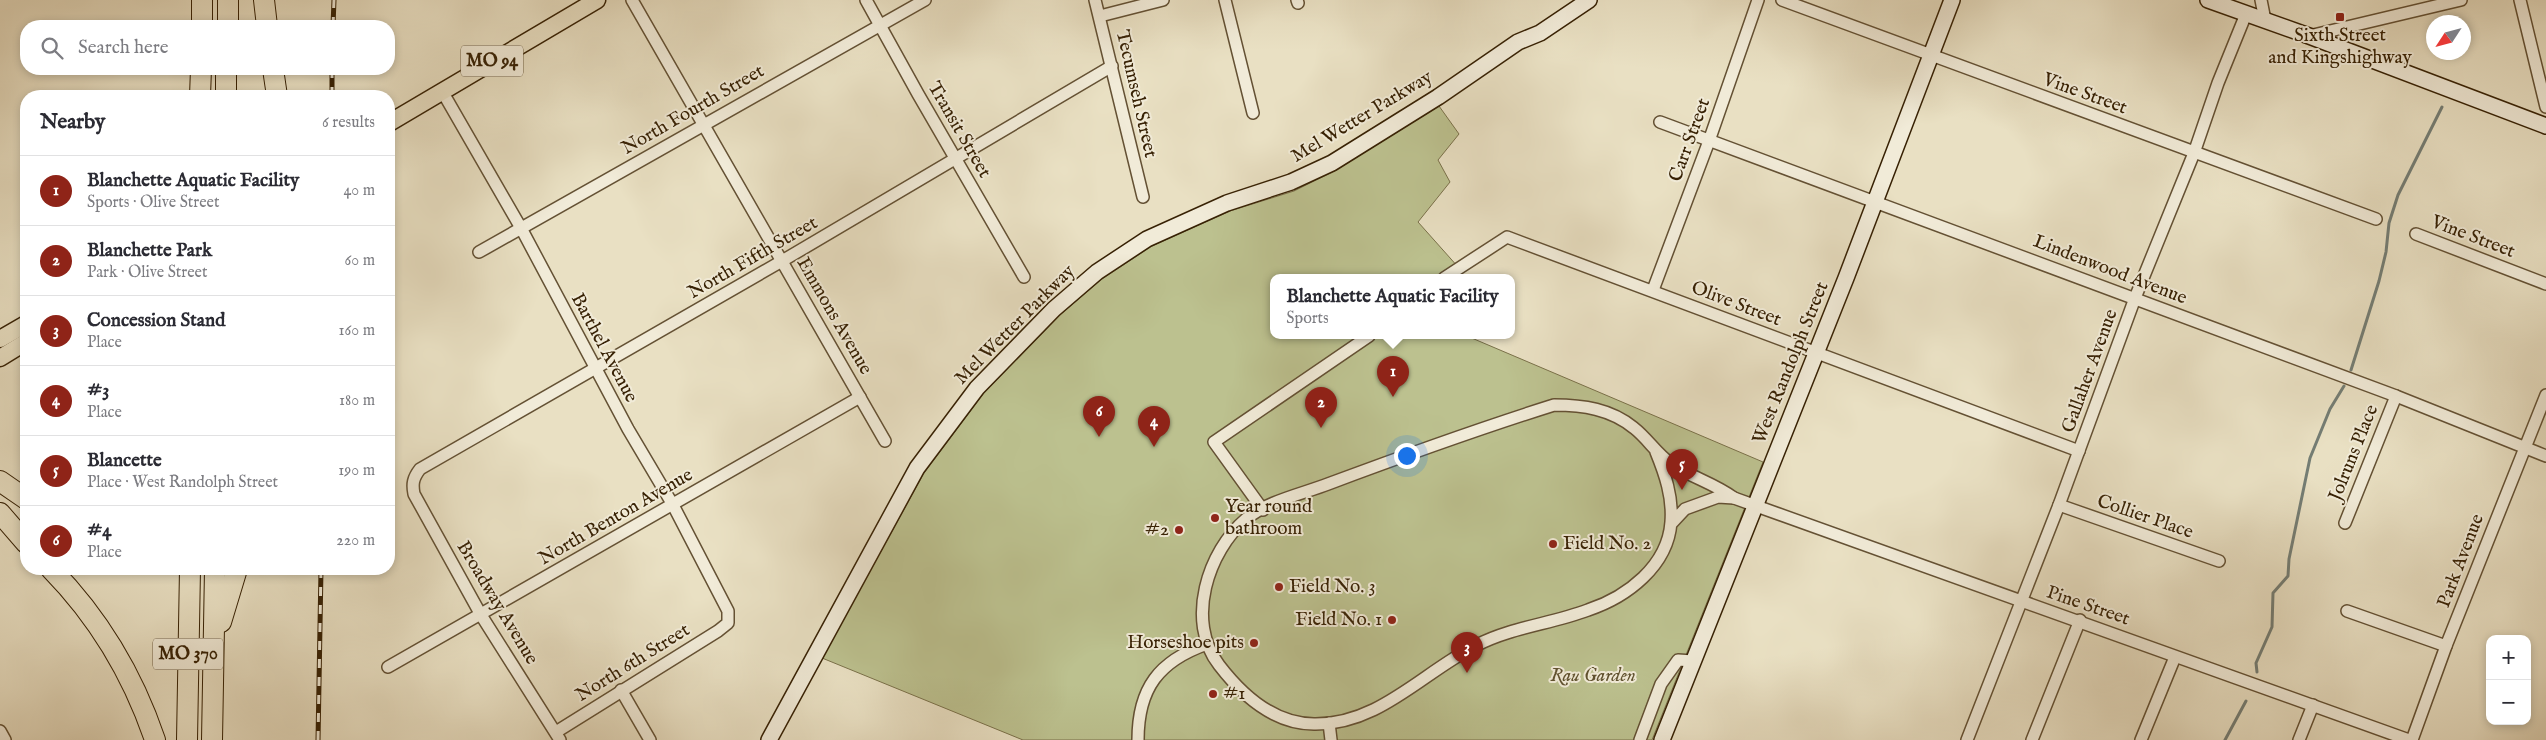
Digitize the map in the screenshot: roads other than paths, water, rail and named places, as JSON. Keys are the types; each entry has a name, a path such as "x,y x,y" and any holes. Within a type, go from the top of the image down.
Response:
{"highway":[{"path":"202,0 202,20"},
{"path":"228,0 228,20"},
{"path":"264,0 266,20"},
{"path":"200,90 201,75"},
{"path":"226,75 226,90"},
{"path":"274,75 276,90"},
{"path":"0,481 20,495"},
{"path":"0,514 20,536"},
{"path":"57,575 80,600 110,644 132,684 155,740"},
{"name":"MO 370","path":"187,740 190,575"},
{"name":"MO 370","path":"212,740 215,575"},
{"path":"214,645 234,575"}],"main road":[{"name":"MO 94","path":"395,119 597,0"},
{"name":"Mel Wetter Parkway","path":"778,740 924,473 983,394 1054,321 1102,279 1152,246 1230,211 1294,191 1524,50 1540,33 1589,0"},
{"name":"West Randolph Street","path":"1662,740 1816,354 1952,0"},
{"path":"2208,0 2309,36 2546,126"},
{"name":"Mel Wetter Parkway","path":"769,740 917,468 977,388 1054,309 1097,272 1147,239 1227,203 1291,182 1344,161"},
{"path":"0,339 20,327"},
{"path":"0,358 20,346"}],"street":[{"name":"Emmons Avenue","path":"632,0 702,126 885,441"},
{"name":"Transit Street","path":"866,0 1024,276"},
{"name":"North Fourth Street","path":"479,252 925,0"},
{"name":"Tecumseh Street","path":"1095,0 1143,196"},
{"path":"1100,16 1163,0"},
{"path":"1225,0 1253,113"},
{"name":"Carr Street","path":"1652,290 1709,140 1758,0"},
{"name":"Vine Street","path":"1782,0 2376,219"},
{"path":"2261,0 2265,20"},
{"path":"2309,36 2462,0"},
{"path":"2520,0 2546,106"},
{"name":"Gallaher Avenue","path":"1966,740 2059,505 2135,298 2194,153 2218,83 2246,14"},
{"name":"North Fifth Street","path":"413,480 420,469 957,160 1112,66"},
{"name":"Barthel Avenue","path":"442,91 521,228 596,369 673,505 728,611 728,623"},
{"name":"Lindenwood Avenue","path":"1660,122 1874,200 2396,396 2546,456"},
{"name":"Vine Street","path":"2416,234 2546,284"},
{"name":"Olive Street","path":"1450,274 1507,237 2079,451"},
{"path":"1263,510 1214,442 1365,339"},
{"name":"Park Avenue","path":"2411,740 2446,646 2546,395"},
{"name":"Jolruns Place","path":"2345,523 2396,396"},
{"name":"North Benton Avenue","path":"388,667 860,397"},
{"path":"1554,405 1578,405 1610,413 1634,428 1656,452 1666,477 1671,503 1671,524 1667,540 1654,567 1637,584 1615,598 1588,610 1498,634 1474,646 1377,709 1352,719 1329,723 1313,724 1284,719 1259,707 1234,685 1216,660 1208,644 1204,628 1204,601 1208,577 1217,554 1247,518 1263,510 1402,456 1554,405"},
{"name":"Pine Street","path":"1656,452 1671,464 1718,487 1734,498 1755,507 2020,602 2080,620 2175,657 2411,740"},
{"name":"Broadway Avenue","path":"413,480 414,494 481,615 558,736"},
{"path":"1671,524 1685,509 1718,497 1734,498"},
{"name":"Collier Place","path":"2059,505 2219,561"},
{"path":"2347,610 2446,646"},
{"path":"2032,740 2080,620"},
{"name":"North 6th Street","path":"558,736 621,690 728,623"},
{"path":"1138,740 1138,716 1147,691 1156,675 1173,659 1208,644"},
{"path":"2141,740 2175,657"},
{"path":"1640,740 1661,684 1678,660 1693,661"},
{"path":"621,690 650,740"},
{"path":"2299,740 2313,705"},
{"path":"1329,723 1331,740"},
{"path":"0,731 5,740"}],"waterway":[{"path":"2351,370 2379,281 2386,252 2389,223 2398,195 2442,107"},
{"path":"2257,672 2256,663 2272,627 2273,593 2288,576 2289,559 2310,458 2330,409 2344,386"},
{"path":"2225,740 2246,701"}],"railway":[{"path":"333,20 334,0"},
{"path":"332,75 332,90"},
{"path":"318,740 321,575"}],"place":[{"name":"Sixth Street and Kingshighway","path":"2340,17"},
{"name":"Blanchette Aquatic Facility","path":"1393,397"},
{"name":"Blanchette Park","path":"1321,428"},
{"name":"#4","path":"1099,437"},
{"name":"#3","path":"1154,447"},
{"name":"Blancette","path":"1682,490"},
{"name":"Year round bathroom","path":"1215,518"},
{"name":"#2","path":"1179,530"},
{"name":"Field No. 2","path":"1553,544"},
{"name":"Field No. 3","path":"1279,587"},
{"name":"Field No. 1","path":"1392,620"},
{"name":"Horseshoe pits","path":"1254,643"},
{"name":"Concession Stand","path":"1467,673"},
{"name":"#1","path":"1213,694"}],"park label":[{"name":"Rau Garden","path":"1593,676"}]}
